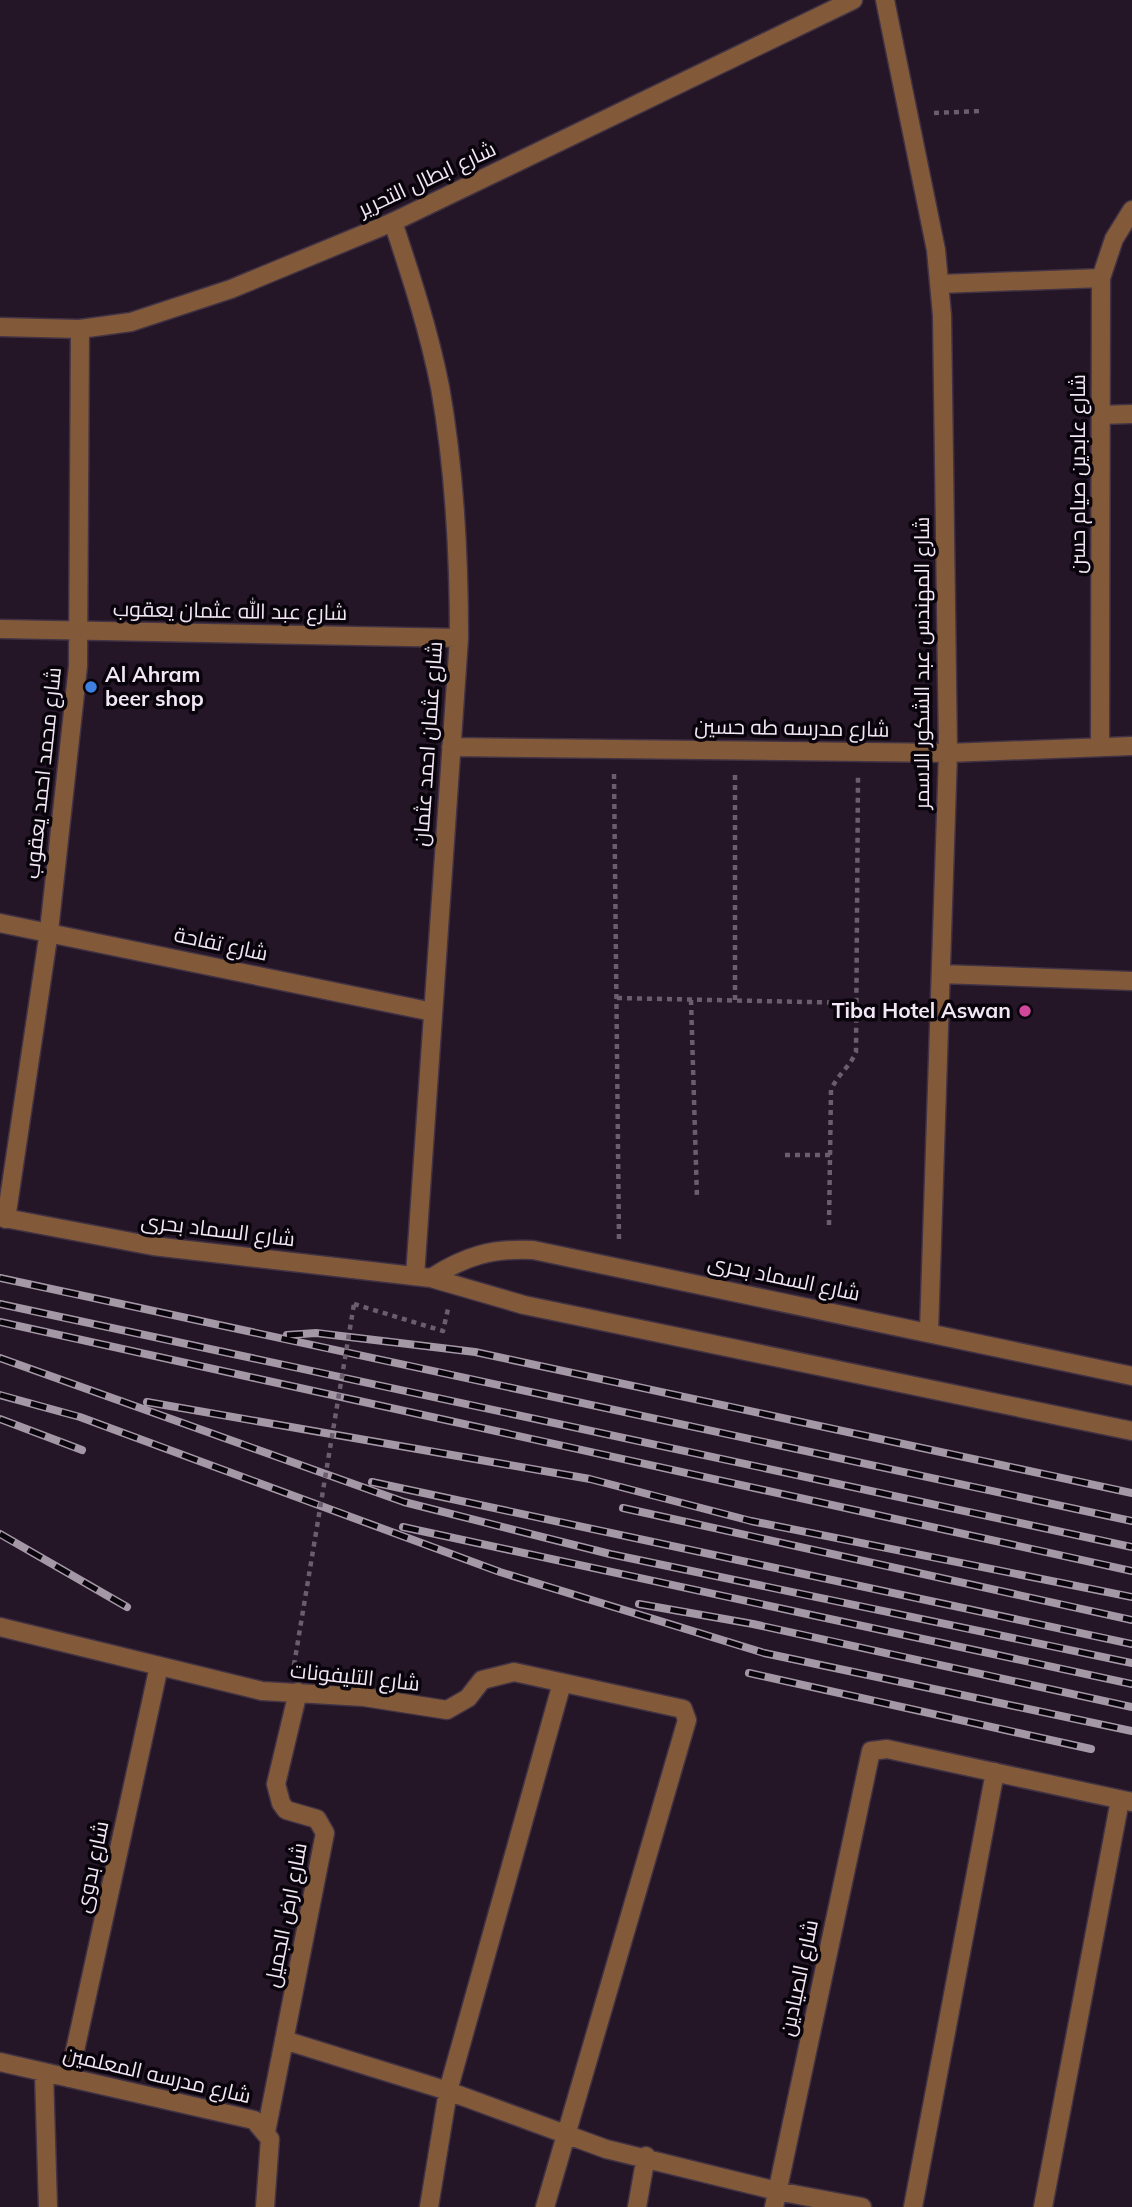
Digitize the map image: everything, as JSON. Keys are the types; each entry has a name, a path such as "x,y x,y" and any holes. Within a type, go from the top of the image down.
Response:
{"street":[{"name":"شارع ابطال التحرير","path":"0,327 80,329 131,322 181,308 393,222 853,0"},
{"name":"شارع المهندس عبد الشكور الاسمر","path":"885,0 940,284 948,753 929,1331"},
{"name":"شارع عابدين صيام حسن","path":"1100,747 1101,278 1114,239 1132,210"},
{"name":"شارع عثمان احمد عثمان","path":"393,222 419,303 443,409 453,469 459,554 459,638 433,1012 423,1277"},
{"path":"940,284 1101,278"},
{"name":"شارع محمد احمد يعقوب","path":"3,1218 49,931 75,698 79,631 80,329"},
{"path":"1100,415 1132,414"},
{"name":"شارع عبد الله عثمان يعقوب","path":"0,629 459,638"},
{"name":"شارع مدرسه طه حسين","path":"451,747 948,753 1132,746"},
{"name":"شارع تفاحة","path":"0,923 433,1012"},
{"path":"940,974 1132,981"},
{"name":"شارع السماد بحرى","path":"3,1218 153,1246 423,1277 523,1306 1132,1431"},
{"name":"شارع السماد بحرى","path":"423,1277 476,1254 502,1248 533,1250 929,1331 1132,1376"},
{"name":"شارع التليفونات","path":"0,1628 262,1691 364,1697 447,1710 468,1698 482,1680 500,1673 514,1672 680,1707 686,1712 687,1720 566,2136"},
{"name":"شارع بدوى","path":"69,2078 159,1666"},
{"path":"429,2207 448,2091 562,1683"},
{"name":"شارع ارض الجميل","path":"266,2132 325,1833 317,1819 286,1810 277,1793 276,1784 298,1692"},
{"name":"شارع الصيادين","path":"776,2199 872,1751 879,1748 995,1772"},
{"path":"913,2207 995,1772 1126,1801 1043,2207"},
{"path":"284,2040 448,2091 606,2149 646,2156 776,2199 862,2207"},
{"name":"شارع مدرسه المعلمين","path":"0,2062 243,2115 254,2120 266,2132 271,2151 265,2207"},
{"path":"44,2073 48,2207"},
{"path":"545,2207 566,2136"},
{"path":"637,2207 646,2156"}],"path":[{"path":"908,114 982,111"},
{"path":"614,748 620,1267"},
{"path":"735,1000 736,750"},
{"path":"830,1225 831,1090 836,1076 852,1062 856,1052 859,751"},
{"path":"617,998 855,1003"},
{"path":"691,1000 697,1198"},
{"path":"785,1155 830,1155"},
{"path":"294,1665 354,1304 443,1331"}],"railway":[{"path":"0,1278 1132,1521"},
{"path":"0,1304 1132,1547"},
{"path":"0,1322 1132,1571"},
{"path":"287,1335 316,1333 475,1352 1132,1493"},
{"path":"0,1358 404,1502 610,1554 1132,1663"},
{"path":"0,1395 80,1417 500,1572 764,1653 1132,1731"},
{"path":"147,1402 590,1479 751,1521 1132,1597"},
{"path":"0,1419 82,1450"},
{"path":"372,1482 1132,1644"},
{"path":"623,1508 1132,1620"},
{"path":"403,1527 1132,1684"},
{"path":"0,1534 127,1607"},
{"path":"639,1604 753,1624 1132,1707"},
{"path":"749,1673 1091,1749"}],"place":[{"name":"Al Ahram beer shop","path":"91,687"},
{"name":"Tiba Hotel Aswan","path":"1025,1011"}]}
